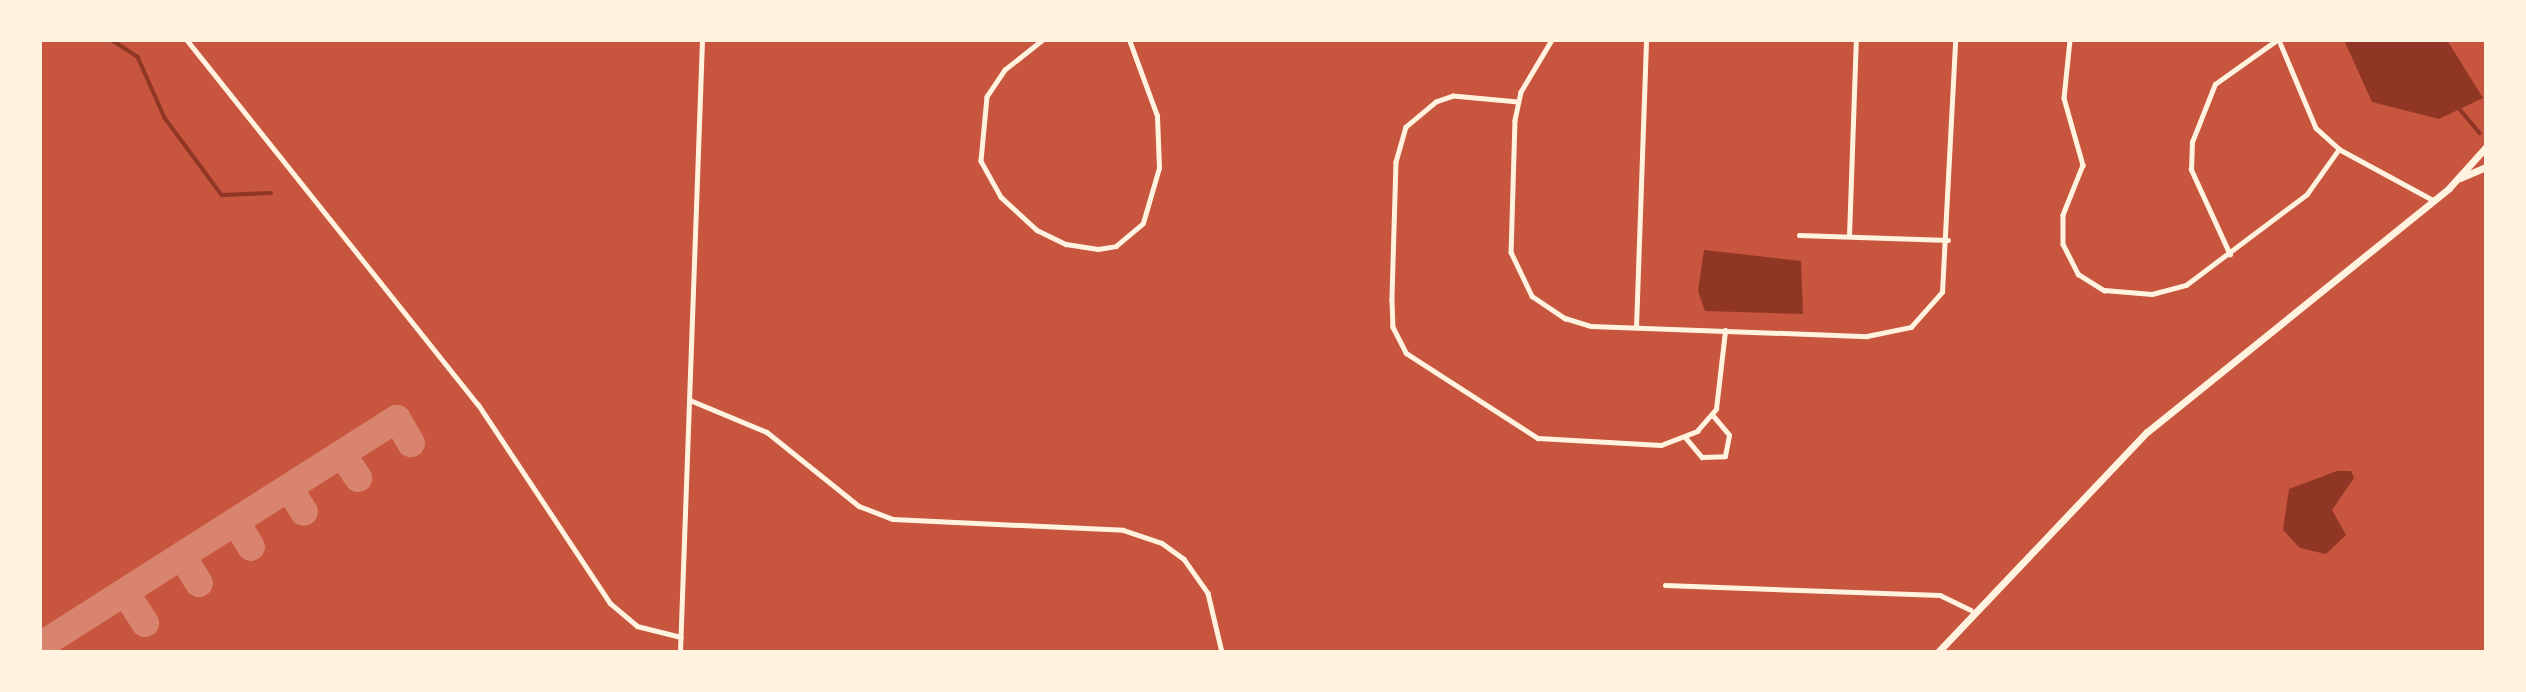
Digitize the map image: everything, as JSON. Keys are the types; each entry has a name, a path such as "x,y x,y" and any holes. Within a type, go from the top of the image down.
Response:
{"main road":[{"path":"1938,652 1971,610 2147,432 2460,178 2486,146"},
{"path":"2460,178 2486,167"}],"street":[{"path":"187,40 478,404 610,603 647,631 681,637"},
{"path":"680,652 702,40"},
{"path":"1043,40 1005,70 987,97 981,161 1001,197 1037,230 1066,244 1098,249 1116,246 1143,223 1159,168 1157,116 1129,40"},
{"path":"1552,40 1518,102 1511,252 1524,286 1565,318 1636,328 1878,336 1911,327 1942,292 1948,240 1955,40"},
{"path":"1636,328 1646,40"},
{"path":"1849,236 1856,40"},
{"path":"2070,40 2064,98 2083,165 2063,215 2063,244 2078,274 2117,293 2170,291 2230,255 2307,194 2339,149"},
{"path":"2230,255 2191,170 2192,142 2215,84 2278,40 2309,116 2339,149 2432,200"},
{"path":"1518,102 1453,96 1436,102 1406,127 1396,162 1393,327 1406,353 1428,371 1538,438 1661,445 1686,438 1712,415 1724,379 1725,331"},
{"path":"1799,235 1948,240"},
{"path":"690,400 767,432 859,506 893,519 1123,530 1162,543 1184,559 1208,593 1222,652"},
{"path":"1686,438 1702,457 1725,456 1729,435 1712,415"},
{"path":"1665,585 1940,595 1971,610"}],"shaded area":[{"path":"2344,40 2447,40 2483,98 2439,119 2372,102"},
{"path":"1704,250 1801,261 1803,314 1705,311 1698,291"},
{"path":"2337,471 2351,471 2354,478 2332,510 2346,535 2326,554 2300,548 2283,530 2289,489"}],"waterway":[{"path":"112,40 138,57 165,118 222,195 271,193"},
{"path":"2458,107 2480,133"}],"taxiway":[{"path":"40,646 397,419 411,443"},
{"path":"342,454 358,478"},
{"path":"289,488 304,512"},
{"path":"236,522 251,547"},
{"path":"182,556 199,583"},
{"path":"125,592 145,623"}]}
